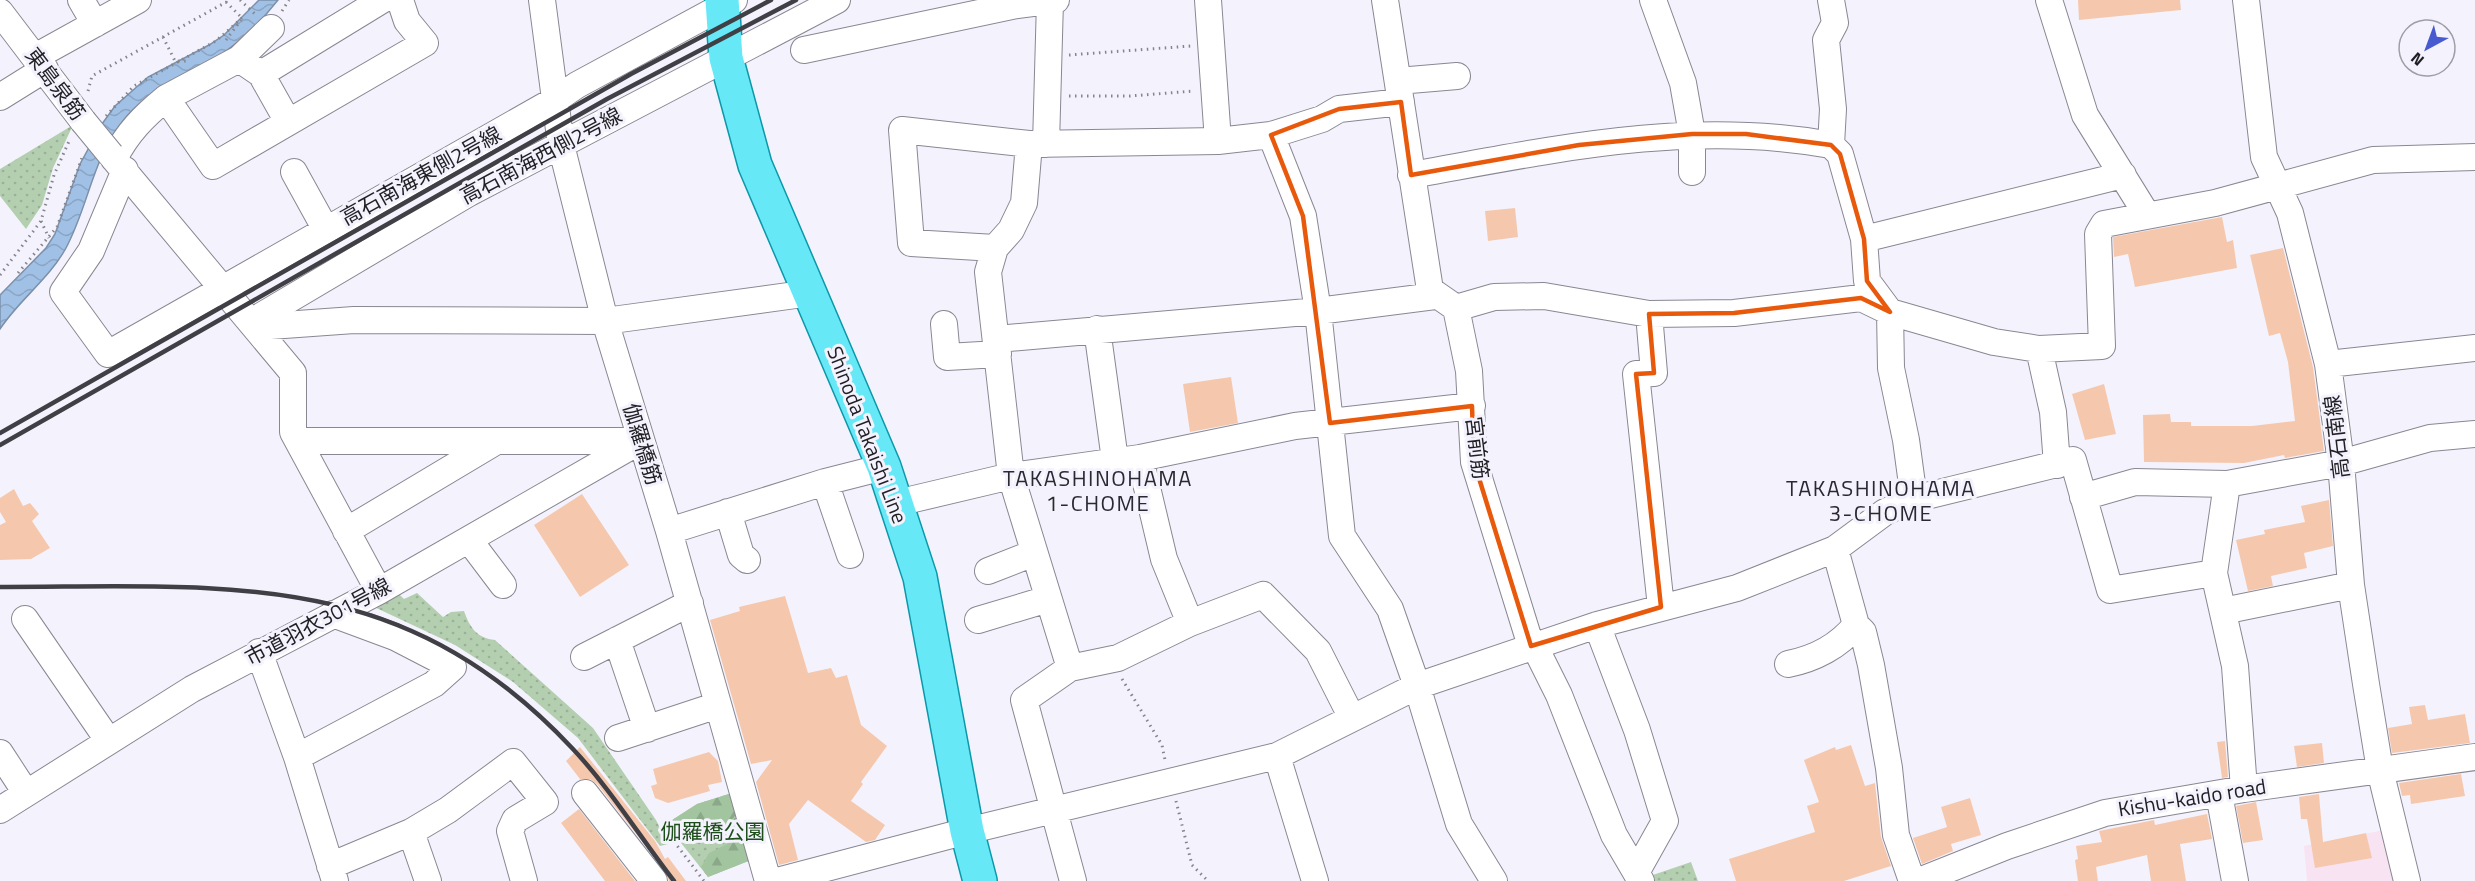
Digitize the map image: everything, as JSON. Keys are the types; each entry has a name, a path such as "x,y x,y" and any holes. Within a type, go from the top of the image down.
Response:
{"main road":[{"name":"Shinoda Takaishi Line","path":"726,2 726,58 755,165 884,466 920,577 967,831 980,881"}],"street":[{"path":"81,0 95,24"},
{"path":"0,97 40,63 95,24 138,0"},
{"path":"261,74 382,0"},
{"path":"166,98 213,166 425,43 407,21 400,0"},
{"name":"伽羅橋筋","path":"542,0 561,145 605,321 690,603 768,881"},
{"name":"高石南海西側2号線","path":"254,325 469,193 837,0"},
{"path":"804,50 1017,2 1053,0 1047,96 1024,203 1011,230 995,248 988,272 1011,476 1070,668"},
{"path":"1208,0 1218,141"},
{"name":"宮前筋","path":"1385,0 1430,291 1445,302 1469,371 1474,462 1531,646 1538,653 1558,695 1614,836 1639,876"},
{"path":"1653,0 1683,83 1692,134 1692,172"},
{"path":"1831,0 1835,23 1826,40 1833,109 1831,145"},
{"path":"2049,0 2085,115 2147,215"},
{"name":"高石南線","path":"2246,0 2264,157 2290,213 2328,364 2341,463 2351,585 2380,770 2407,881"},
{"name":"高石南海東側2号線","path":"117,161 91,251 63,292 108,354 555,100 587,79 726,2"},
{"name":"東島泉筋","path":"0,12 83,121 293,373 293,432 378,591"},
{"path":"117,161 124,138 148,112 166,98 239,59 271,28"},
{"path":"239,59 261,74 288,122"},
{"path":"995,248 910,243 902,130 1037,144 1218,141 1271,135 1322,118 1339,109 1457,76"},
{"path":"1411,175 1579,145 1692,134 1746,134 1831,145 1840,154 1864,239 1867,281 1890,312 1891,368 1906,440 1914,499"},
{"path":"1271,135 1304,216 1318,311 1342,536 1390,609 1417,686 1459,824 1494,881"},
{"path":"944,324 947,357 1097,329 1494,297 1544,296 1649,314 1734,313 1861,298 1890,312 1994,342 2039,349 2102,346 2098,234 2104,224 2215,203 2373,160 2475,157"},
{"path":"294,172 326,230"},
{"path":"1864,239 2123,175"},
{"path":"254,325 354,320 605,321 810,293"},
{"path":"1649,314 1654,373 1636,374 1661,607"},
{"path":"1097,329 1127,459 1190,623"},
{"path":"2328,364 2475,348"},
{"path":"2039,349 2053,412 2057,465"},
{"path":"897,503 1011,476 1127,459 1295,426 1472,406"},
{"path":"2083,497 2135,482 2226,484 2341,463 2430,438 2475,434"},
{"path":"298,441 640,441"},
{"path":"346,531 496,441"},
{"name":"市道羽衣301号線","path":"0,810 108,740 259,652 378,591 640,441"},
{"path":"777,881 967,831 1054,812 1277,756 1417,686 1597,625 1737,588 1835,549 1885,512 1914,499 2073,460 2110,590 2214,573"},
{"path":"669,531 884,466"},
{"path":"825,482 850,555"},
{"path":"2226,484 2214,573 2235,666 2244,789"},
{"path":"728,512 741,555 747,560"},
{"path":"469,540 503,585"},
{"path":"1835,549 1856,625 1863,632 1871,665 1889,768 1896,835 1912,881"},
{"path":"988,571 1034,553"},
{"path":"2223,611 2351,585"},
{"path":"1073,881 1024,700 1070,668 1118,658 1190,623 1263,595 1318,651 1352,718"},
{"path":"978,620 1048,600"},
{"path":"584,657 690,603"},
{"path":"297,757 434,684 453,667 395,637 333,615"},
{"path":"25,619 108,740"},
{"path":"1597,625 1637,730 1665,821 1639,876"},
{"path":"1788,664 1809,660 1846,637 1856,625"},
{"path":"617,640 647,729"},
{"path":"259,652 297,757 333,874 448,810 513,762 545,802 515,820 510,831 524,881"},
{"path":"618,738 718,705"},
{"path":"0,753 26,793"},
{"path":"1277,756 1315,881"},
{"name":"Kishu-kaido road","path":"1919,881 2007,846 2104,813 2244,789 2475,757"},
{"path":"585,793 654,881"},
{"path":"2219,794 2235,881"},
{"path":"411,832 428,881"}],"path":[{"path":"226,2 242,18"},
{"path":"163,37 175,61"},
{"path":"1049,56 1110,54 1211,44"},
{"path":"1047,96 1130,96 1214,89"},
{"path":"41,221 49,238"},
{"path":"663,827 704,881"}],"highlighted area":[{"path":"1401,102 1411,175 1579,145 1692,134 1746,134 1831,145 1840,154 1864,239 1867,281 1890,312 1861,298 1734,313 1649,314 1654,373 1636,374 1661,607 1531,646 1474,462 1472,406 1330,423 1303,216 1271,135 1339,109"}],"shaded area":[{"path":"2384,830 2395,881 2307,881 2304,846"}],"green space":[{"path":"73,125 53,168 42,205 26,229 0,196 0,169"},
{"path":"396,591 404,599 417,593 443,617 451,612 464,611 475,631 483,637 495,640 593,728 656,820 668,844 660,846 578,738 513,682 455,645 372,606"},
{"name":"伽羅橋公園","path":"732,793 751,860 708,877 666,824 697,804"},
{"path":"732,793 739,811 726,827 700,839 694,836 681,840 666,824 697,804"},
{"path":"733,841 747,843 751,860 708,877 701,867 709,853"},
{"path":"1691,862 1698,881 1648,881 1647,877"}],"water":[{"path":"259,0 278,0 256,26 239,41 211,61 146,98 115,131 99,163 66,248 51,270 0,329 0,295 46,248 55,234 80,164 102,124 115,106 148,77 224,35"}],"building":[{"path":"2078,0 2180,0 2181,10 2079,20"},
{"path":"1515,208 1518,237 1488,241 1485,211"},
{"path":"2222,217 2227,242 2233,240 2237,268 2135,287 2128,254 2114,257 2113,237"},
{"path":"2283,248 2313,367 2324,451 2285,458 2284,455 2244,463 2144,462 2143,415 2170,414 2171,422 2191,422 2191,426 2252,426 2295,421 2288,362 2280,333 2269,336 2250,255"},
{"path":"1231,377 1238,423 1190,432 1183,384"},
{"path":"2104,384 2116,434 2085,440 2072,394"},
{"path":"14,489 23,506 30,503 39,514 32,521 50,548 31,559 0,560 0,525 6,522 0,512 0,498"},
{"path":"582,494 629,565 580,597 534,525"},
{"path":"2329,500 2333,546 2304,553 2307,568 2271,576 2273,586 2248,591 2236,540 2265,534 2264,530 2305,522 2301,506"},
{"path":"785,596 808,673 831,668 836,678 847,675 861,725 887,746 861,782 863,784 851,801 885,825 875,840 866,842 808,800 789,824 798,860 779,865 756,782 772,760 751,764 710,620 740,611 739,607"},
{"path":"2425,705 2428,720 2465,714 2470,743 2392,753 2388,728 2412,724 2409,707"},
{"path":"2225,741 2228,777 2222,778 2217,742"},
{"path":"2322,743 2324,763 2297,767 2294,746"},
{"path":"1851,745 1865,786 1875,783 1881,837 1891,866 1844,881 1736,881 1729,859 1815,832 1807,806 1819,802 1804,760 1835,747 1836,750"},
{"path":"580,747 655,841 665,859 668,857 686,881 669,881 666,872 597,784 590,779 580,779 566,761"},
{"path":"709,752 718,761 722,782 708,785 710,791 668,803 655,798 651,786 657,784 653,769"},
{"path":"2461,774 2465,796 2411,804 2410,795 2402,796 2399,783"},
{"path":"2319,794 2323,842 2366,833 2372,858 2315,868 2307,819 2301,819 2299,797"},
{"path":"1970,798 1981,835 1951,844 1953,851 1922,864 1913,838 1947,827 1941,807"},
{"path":"2256,802 2263,840 2243,843 2236,806"},
{"path":"579,809 635,881 605,881 561,823"},
{"path":"2207,814 2212,839 2180,844 2186,881 2151,881 2147,855 2096,867 2098,881 2078,881 2076,846 2102,842 2099,831 2154,820 2155,825"}],"railway":[{"path":"0,433 631,74 771,0"},
{"path":"0,445 607,99 796,0"},
{"path":"0,587 161,587 236,590 307,599 376,617 442,646 508,689 586,763 674,881"}],"district":[{"name":"TAKASHINOHAMA 1-CHOME","path":"1098,490"},
{"name":"TAKASHINOHAMA 3-CHOME","path":"1881,500"}]}
